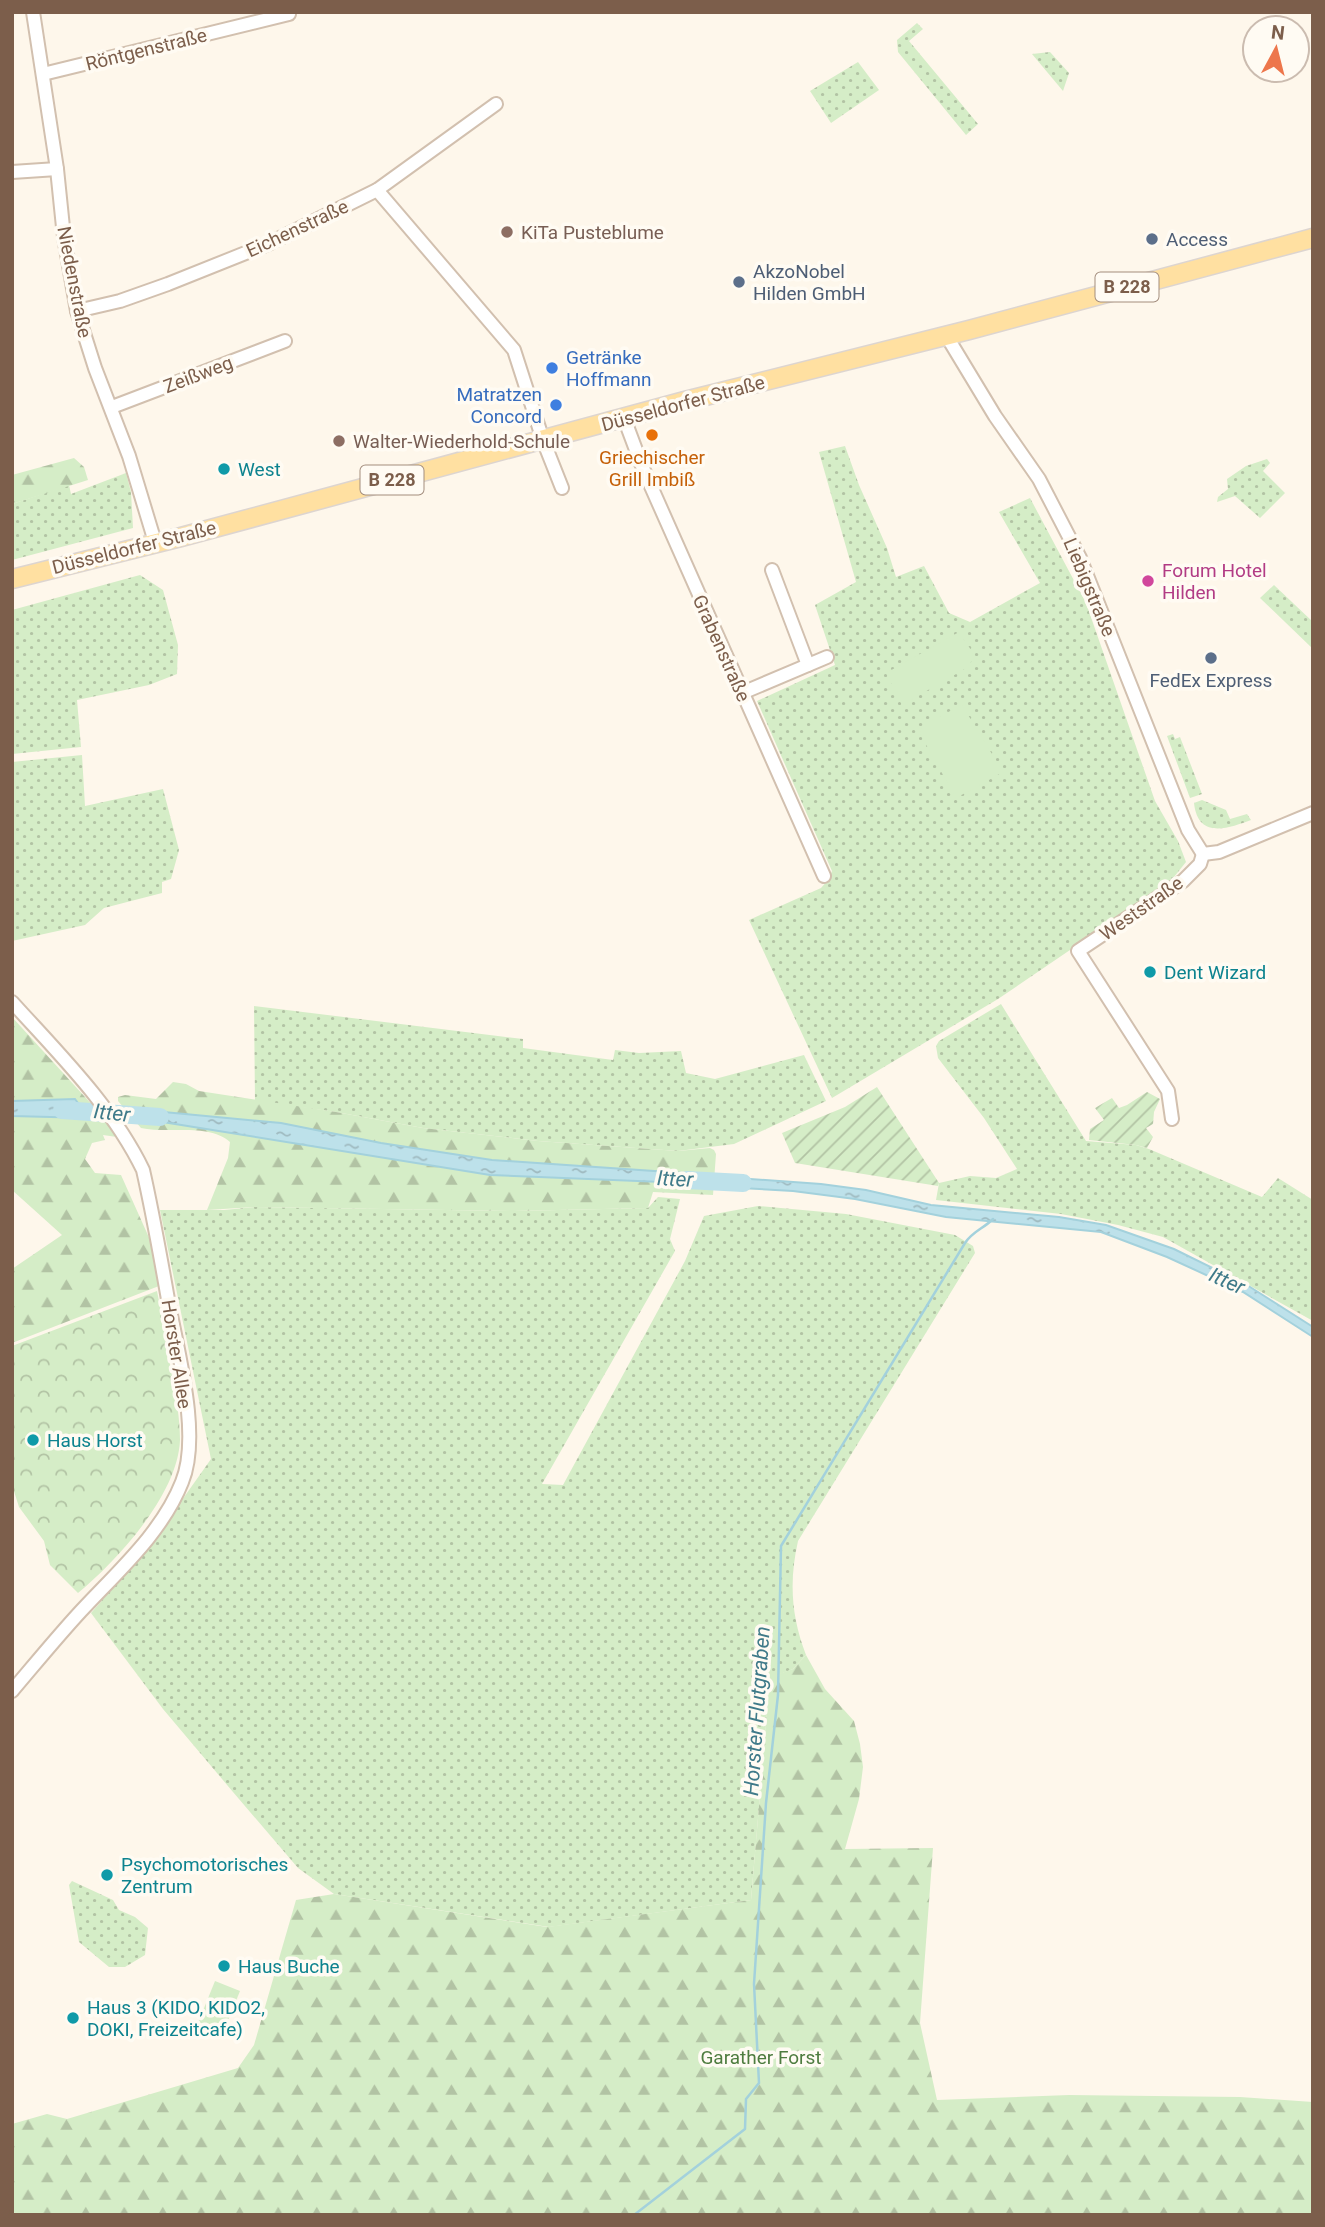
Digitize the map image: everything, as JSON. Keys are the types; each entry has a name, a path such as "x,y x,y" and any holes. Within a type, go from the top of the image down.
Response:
{"main road":[{"name":"Düsseldorfer Straße","path":"12,579 1313,238"}],"street":[{"name":"Niedenstraße","path":"33,12 77,311 95,368 112,407 155,542"},
{"name":"Röntgenstraße","path":"43,74 289,14"},
{"name":"Eichenstraße","path":"77,311 144,292 268,244 377,190 496,104"},
{"path":"12,172 57,169"},
{"path":"377,190 514,350 543,440 562,488"},
{"name":"Liebigstraße","path":"946,335 995,416 1039,479 1080,558 1188,830 1203,854"},
{"name":"Zeißweg","path":"112,407 285,341"},
{"name":"Grabenstraße","path":"624,418 642,467 824,876"},
{"path":"772,570 808,665"},
{"path":"742,693 827,657"},
{"path":"1203,854 1219,852 1313,813"},
{"name":"Weststraße","path":"1172,1119 1168,1091 1078,951 1183,881 1200,864 1203,854"},
{"name":"Horster Allee","path":"12,1002 113,1119 132,1148 142,1170 182,1372 190,1435 189,1460 175,1499 145,1543 66,1627 12,1691"}],"green space":[{"path":"917,23 923,29 909,41 978,124 966,135 898,52 897,40"},
{"path":"1050,52 1069,73 1063,91 1032,54"},
{"path":"858,62 879,90 831,123 810,91"},
{"path":"845,446 887,548 896,577 924,566 949,613 970,622 1040,583 999,512 1030,498 1086,603 1155,801 1178,841 1186,862 1170,882 998,999 832,1098 749,920 821,888 832,871 757,701 835,665 815,605 856,582 819,452"},
{"path":"74,458 84,467 88,480 12,504 12,475"},
{"path":"1267,459 1270,463 1263,471 1285,493 1260,518 1235,496 1217,502 1218,497 1228,489 1227,479 1246,466"},
{"path":"126,473 131,492 133,528 12,560 12,504 69,485 71,494"},
{"path":"140,575 163,590 178,645 177,674 149,685 77,700 81,747 12,754 12,610"},
{"path":"1274,585 1313,622 1313,649 1260,598"},
{"path":"959,632 973,653 970,666 902,705 886,673"},
{"path":"962,705 1003,772 956,798 920,734 923,725"},
{"path":"1173,734 1175,739 1180,737 1202,794 1190,798 1167,736"},
{"path":"82,755 85,806 163,789 179,850 171,879 162,882 162,893 104,908 85,925 12,941 12,762"},
{"path":"1202,800 1226,810 1230,819 1247,814 1251,820 1224,828 1208,827 1197,815 1194,803"},
{"path":"1001,1004 1086,1141 1136,1145 1149,1149 1262,1197 1278,1178 1313,1200 1313,1321 1163,1237 1061,1214 936,1200 939,1183 970,1176 996,1178 1017,1169 984,1118 938,1058 936,1046 939,1041"},
{"path":"254,1006 523,1039 523,1048 613,1060 615,1050 639,1053 681,1051 686,1073 715,1079 804,1055 826,1101 734,1144 678,1151 538,1141 423,1128 255,1101"},
{"path":"12,1017 116,1131 117,1137 103,1135 105,1140 92,1143 85,1159 95,1173 121,1175 151,1242 159,1286 12,1343 12,1269 62,1235 12,1190"},
{"path":"173,1082 186,1084 199,1091 423,1128 538,1141 678,1151 710,1148 716,1154 713,1195 653,1192 648,1208 513,1211 255,1207 207,1210 228,1158 230,1142 221,1136 199,1131 141,1128 118,1101 118,1097 125,1095 156,1099"},
{"path":"877,1087 939,1183 938,1186 795,1163 782,1133 845,1107"},
{"path":"1147,1092 1160,1099 1154,1112 1153,1124 1146,1128 1153,1137 1147,1148 1089,1140 1090,1129 1104,1120 1095,1108 1112,1098 1119,1108"},
{"path":"658,1197 680,1199 670,1239 675,1251 542,1484 563,1485 685,1261 704,1216 758,1206 846,1214 955,1235 973,1246 975,1253 798,1541 793,1570 793,1598 797,1626 806,1655 793,1669 770,1678 751,1900 549,1927 334,1894 298,1868 163,1709 91,1613 148,1548 211,1459 160,1210 255,1207 513,1211 648,1208"},
{"path":"157,1291 179,1416 177,1461 169,1482 143,1524 111,1563 78,1593 50,1565 44,1541 19,1507 12,1485 12,1346"},
{"name":"Garather Forst","path":"806,1655 825,1689 854,1721 860,1744 863,1767 859,1799 845,1849 933,1848 920,2023 937,2100 1069,2095 1240,2097 1313,2102 1313,2215 12,2215 12,2124 47,2114 67,2119 238,2068 254,2045 296,1900 334,1894 547,1927 751,1900 770,1677 793,1669"},
{"path":"72,1881 113,1900 119,1910 135,1917 148,1928 145,1955 125,1967 109,1967 79,1942 69,1885"},
{"path":"215,1981 240,1991 221,2038 196,2028"}],"water":[{"path":"75,1099 89,1118 12,1116 12,1101"},
{"path":"132,1109 281,1123 381,1143 492,1160 712,1175 711,1184 490,1175 138,1118"},
{"path":"722,1177 821,1184 866,1190 931,1205 1059,1217 1106,1225 1174,1249 1247,1285 1313,1327 1313,1337 1243,1292 1167,1257 1101,1232 946,1217 855,1199 793,1191 722,1187"}],"waterway":[{"name":"Itter","path":"62,1110 160,1117"},
{"name":"Itter","path":"687,1180 743,1183"},
{"name":"Horster Flutgraben","path":"634,2215 745,2129 746,2099 759,2083 754,1984 766,1803 778,1695 781,1546 965,1243 993,1219"}],"place":[{"name":"KiTa Pusteblume","path":"507,232"},
{"name":"Access","path":"1152,239"},
{"name":"AkzoNobel Hilden GmbH","path":"739,282"},
{"name":"Getränke Hoffmann","path":"552,368"},
{"name":"Matratzen Concord","path":"556,405"},
{"name":"Griechischer Grill Imbiß","path":"652,435"},
{"name":"Walter-Wiederhold-Schule","path":"339,441"},
{"name":"West","path":"224,469"},
{"name":"Forum Hotel Hilden","path":"1148,581"},
{"name":"FedEx Express","path":"1211,658"},
{"name":"Dent Wizard","path":"1150,972"},
{"name":"Haus Horst","path":"33,1440"},
{"name":"Psychomotorisches Zentrum","path":"107,1875"},
{"name":"Haus Buche","path":"224,1966"},
{"name":"Haus 3 (KIDO, KIDO2, DOKI, Freizeitcafe)","path":"73,2018"}]}
